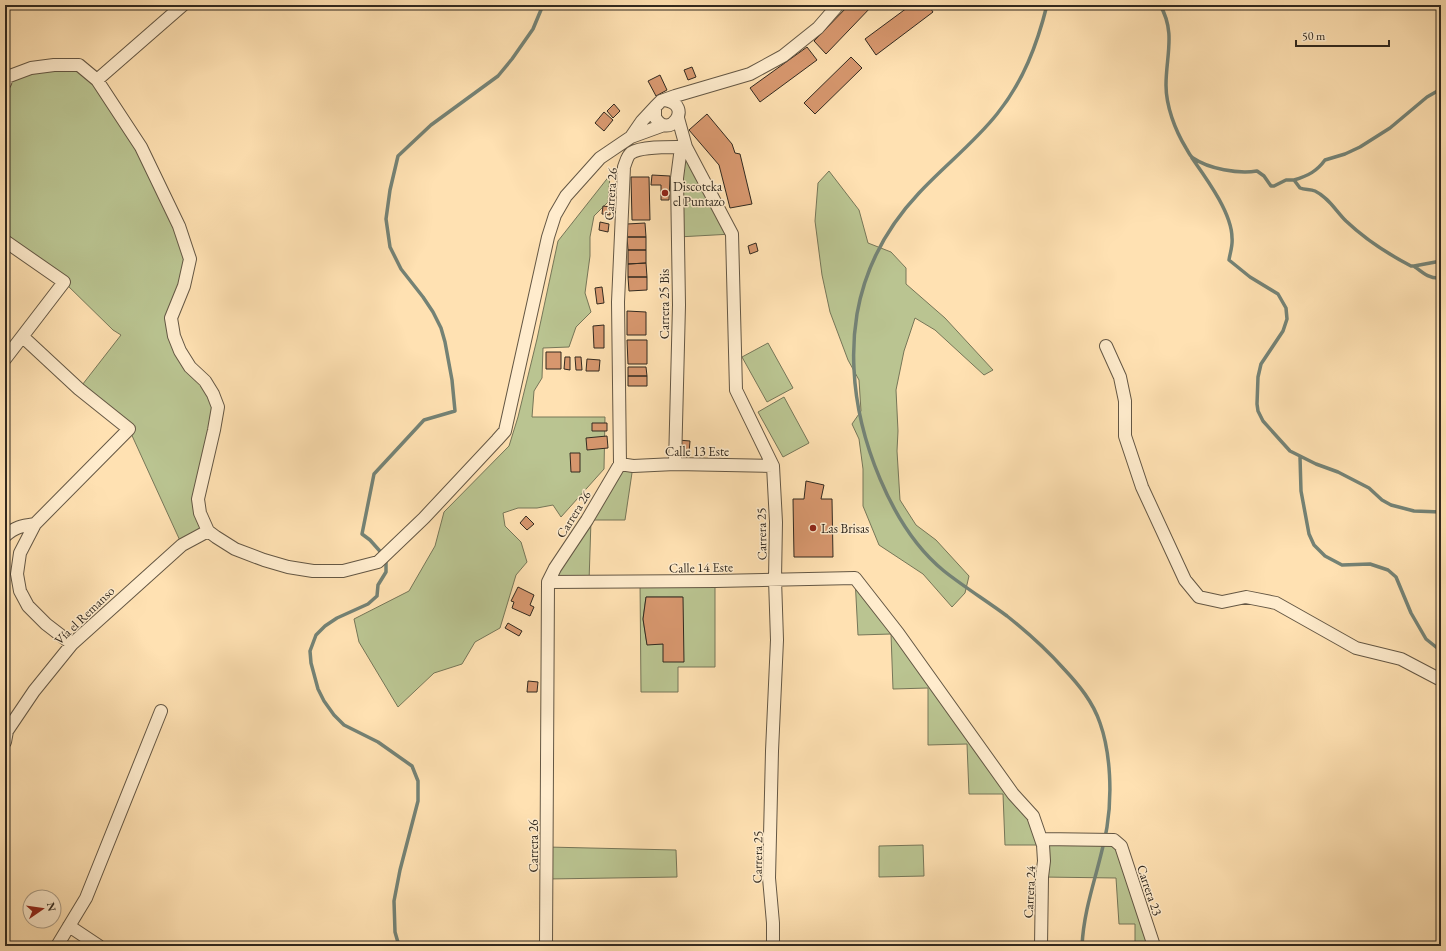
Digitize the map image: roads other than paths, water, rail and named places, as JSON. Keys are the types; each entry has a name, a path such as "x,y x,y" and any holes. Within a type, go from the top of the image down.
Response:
{"street":[{"path":"97,80 183,5"},
{"path":"631,137 642,121 660,104 675,96 750,74 783,56 818,28 838,5"},
{"path":"5,83 7,78 31,68 54,65 79,65 97,80 141,147 179,226 190,260 184,286 171,318 174,336 180,351 190,367 205,381 213,394 218,407 198,499 200,512 208,530 235,549 288,567 313,571 343,571 378,562 424,518 505,431 548,237 555,215 566,196 600,158 631,137 671,124 678,118 684,100 689,92"},
{"path":"660,104 671,101 676,105 679,111 678,118"},
{"path":"660,104 655,117 660,123 665,125"},
{"name":"Carrera 25","path":"678,118 685,144 732,234 736,390 773,466 776,522 775,579 777,640 772,751 769,878 773,923 772,946"},
{"name":"Carrera 25","path":"665,125 685,144"},
{"name":"Carrera 25 Bis","path":"675,464 679,305 677,178 680,155 685,144"},
{"name":"Carrera 26","path":"546,946 548,582 555,568 587,520 620,464 618,302 624,167 627,157 631,153 685,144"},
{"path":"5,241 64,282 5,359"},
{"path":"23,337 79,389 129,430 35,524 20,553 17,574 20,591 28,606 46,624 72,644"},
{"path":"1106,346 1120,377 1125,401 1125,436 1142,488 1185,580 1199,597 1222,602 1246,597 1276,603 1356,648 1401,659 1441,680"},
{"name":"Calle 13 Este","path":"620,464 634,466 675,464 773,466"},
{"path":"5,536 17,527 35,524"},
{"name":"Vía el Remanso","path":"5,742 7,731 34,691 72,644 164,560 182,545 208,530"},
{"name":"Calle 14 Este","path":"548,582 855,578"},
{"name":"Carrera 24","path":"855,578 898,633 1013,794 1033,816 1042,839 1044,861 1042,877 1041,946"},
{"path":"57,946 86,898 161,711"},
{"name":"Carrera 23","path":"1042,839 1114,840 1118,843 1121,846 1154,946"},
{"path":"69,926 99,946"}],"waterway":[{"path":"399,946 395,932 394,901 400,870 418,801 418,781 412,766 378,742 344,725 334,715 318,689 311,663 310,651 316,635 325,626 337,618 368,604 377,596 378,585 386,572 386,558 370,540 362,534 374,474 424,420 455,411 452,380 441,328 423,297 401,269 390,247 386,219 390,190 398,156 431,125 498,76 533,29 543,5"},
{"path":"1047,5 1034,49 1022,76 1006,102 979,135 907,206 887,234 872,264 861,297 855,328 854,362 857,395 862,423 870,451 880,479 893,506 908,531 925,553 944,571 1007,616 1044,648 1070,675 1089,701 1097,715 1104,735 1108,761 1110,775 1110,802 1104,842 1086,915 1082,946"},
{"path":"1160,5 1165,15 1169,35 1166,93 1172,118 1178,134 1192,157 1207,165 1224,170 1241,172 1257,171 1264,176 1271,186 1286,180 1294,180 1300,188 1315,191 1324,197 1346,221 1377,246 1411,266 1414,266 1426,275 1433,278 1441,278"},
{"path":"1294,180 1312,173 1325,160 1345,154 1360,147 1390,128 1427,97 1441,89"},
{"path":"1192,158 1217,196 1228,218 1231,228 1232,241 1229,260 1250,277 1278,294 1286,308 1287,319 1283,331 1261,364 1258,377 1257,404 1258,411 1263,421 1290,451 1316,464 1338,472 1369,488 1382,500 1391,505 1414,511 1441,512"},
{"path":"1414,266 1441,261"},
{"path":"1300,457 1301,491 1309,534 1314,545 1325,556 1342,565 1370,564 1388,570 1396,577 1411,613 1426,639 1441,651"}],"place":[{"name":"Discoteka el Puntazo","path":"665,193"},
{"name":"Las Brisas","path":"813,528"}]}
